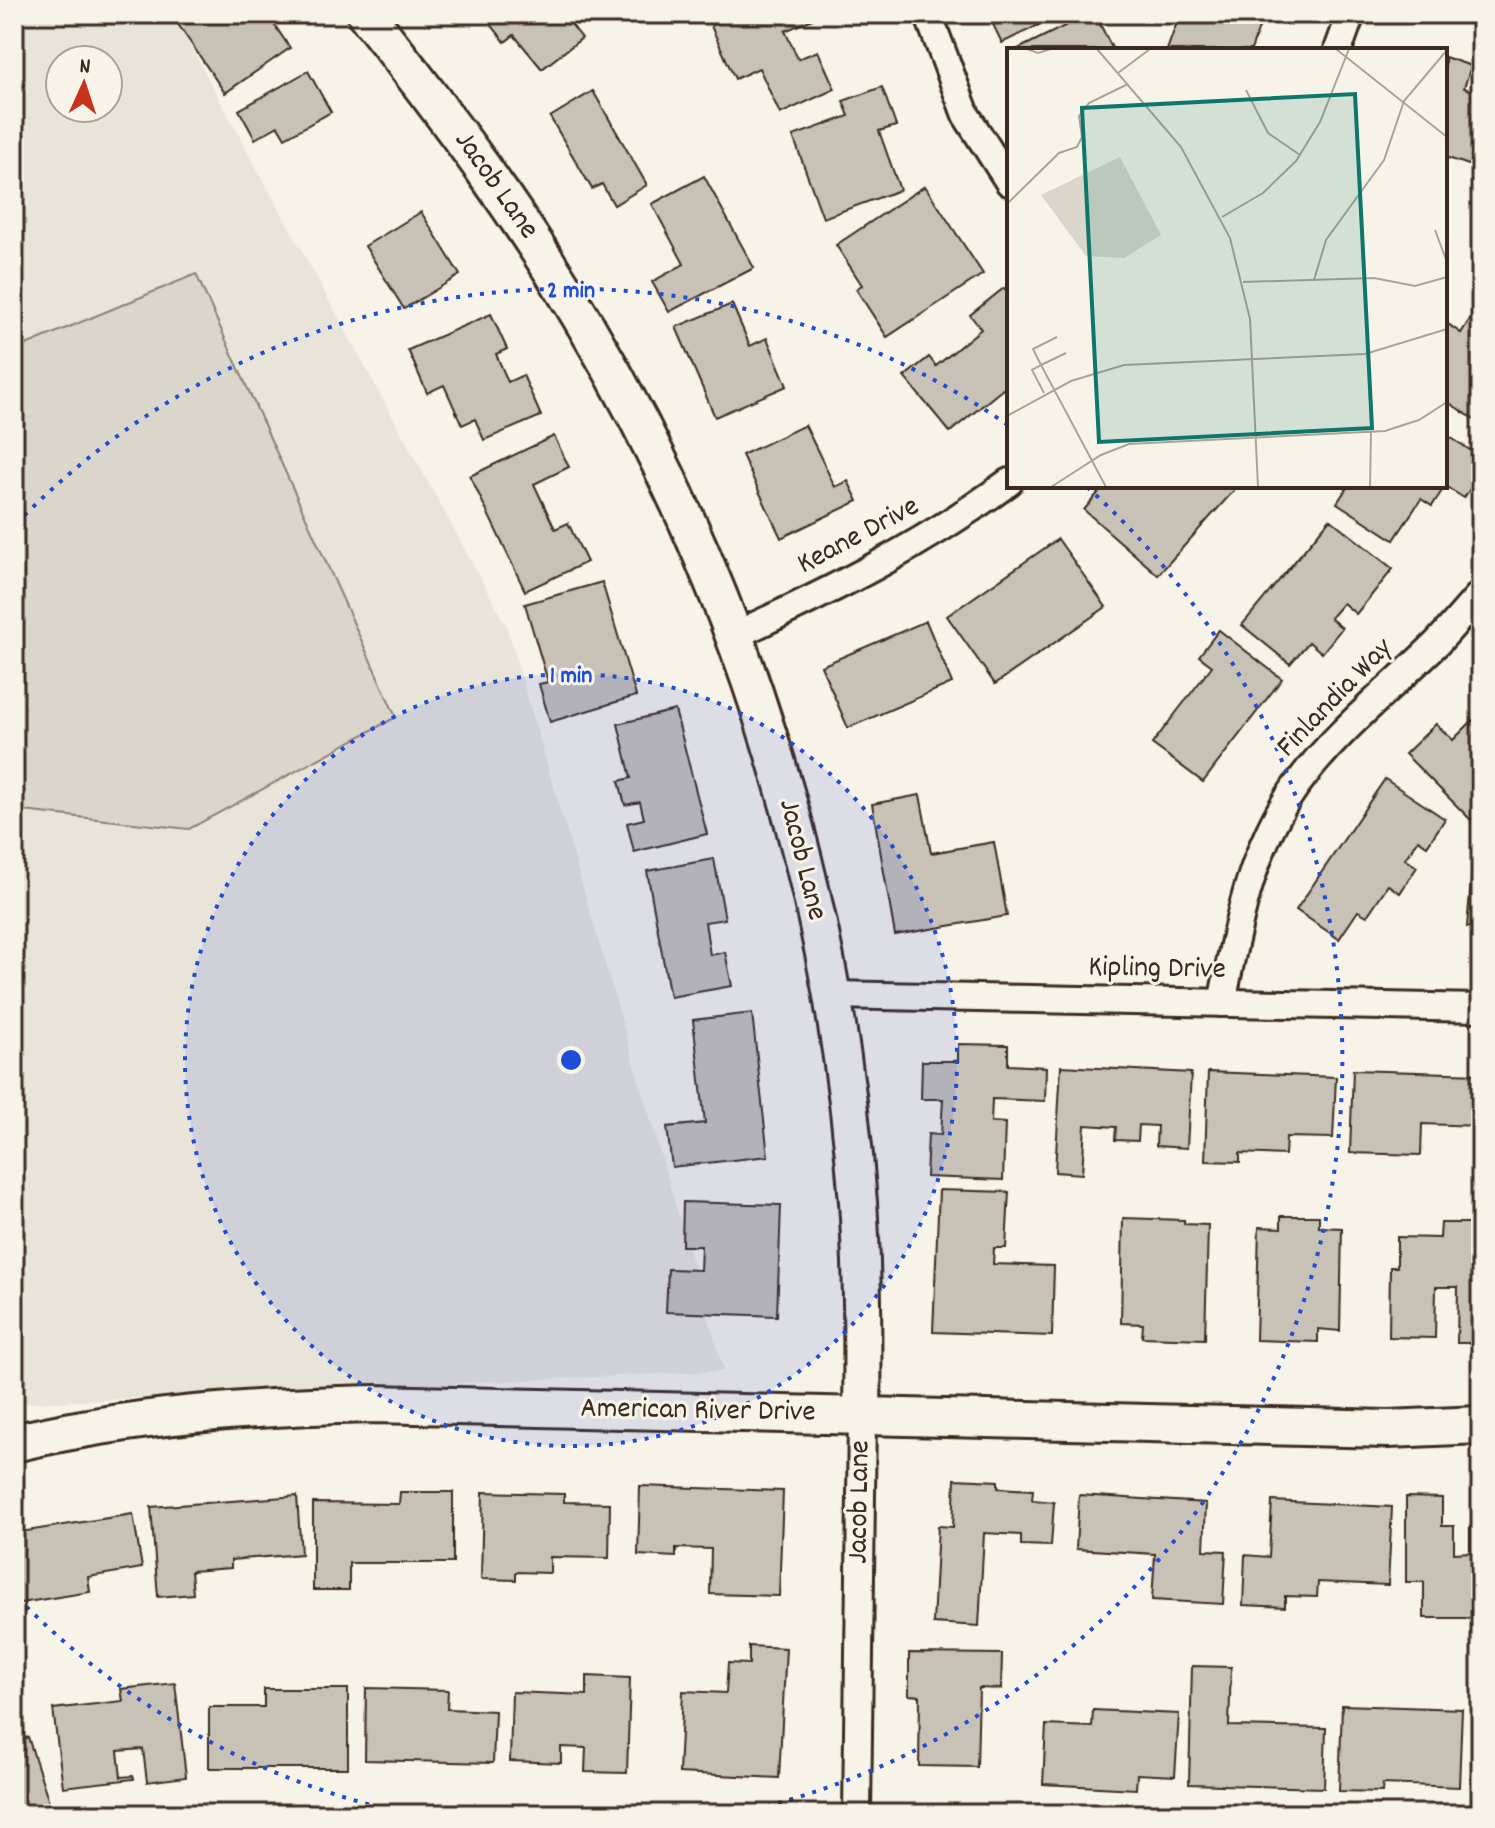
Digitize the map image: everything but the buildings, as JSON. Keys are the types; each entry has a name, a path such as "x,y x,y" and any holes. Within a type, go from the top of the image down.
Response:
{"street":[{"name":"Jacob Lane","path":"366,14 450,121 531,237 587,327 638,421 684,517 733,636 772,749 809,886 832,995 858,1202 863,1308 857,1814"},
{"path":"928,14 966,115 1007,179"},
{"path":"1339,48 1351,14"},
{"name":"Keane Drive","path":"733,636 842,586 905,551 1007,483"},
{"name":"Finlandia Way","path":"1222,1003 1242,906 1258,857 1296,787 1329,747 1439,640 1481,593"},
{"name":"Kipling Drive","path":"832,995 1481,1008"},
{"name":"American River Drive","path":"14,1443 155,1417 263,1407 373,1404 1388,1429 1481,1425"}],"shaded area":[{"path":"14,14 173,14 507,627 724,1371 14,1404"},
{"path":"196,274 396,717 189,829 14,810 14,350"}]}
